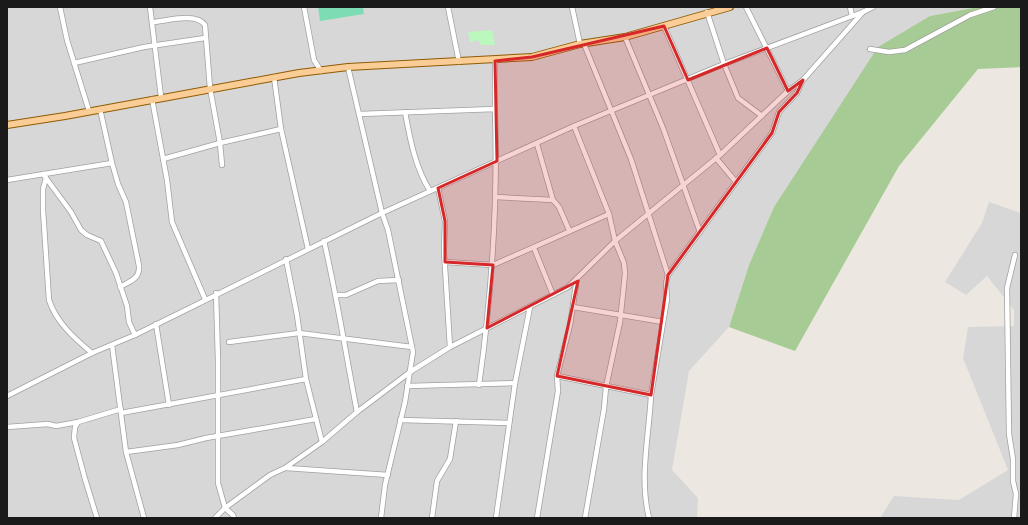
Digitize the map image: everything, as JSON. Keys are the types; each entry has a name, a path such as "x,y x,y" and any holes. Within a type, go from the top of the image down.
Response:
{"main road":[{"path":"7,125 274,77 348,67 495,61 532,57 582,44 625,37 706,12 730,7"}],"street":[{"path":"60,7 74,63 89,111"},
{"path":"150,7 161,97"},
{"path":"304,7 314,60 321,71"},
{"path":"448,7 459,62"},
{"path":"572,7 582,44 612,110 650,214 668,275 663,322 651,396 644,467 644,499 649,518"},
{"path":"746,7 788,91"},
{"path":"850,7 852,16"},
{"path":"8,395 92,353 135,335 216,293 382,213 574,126 724,64 873,7"},
{"path":"870,49 889,52 905,50 970,15 994,7"},
{"path":"706,12 724,64 738,98 762,116"},
{"path":"215,518 225,508 270,475 285,468 322,442 357,412 410,372 450,347 530,307 568,286 616,241 718,157 788,91 803,80 863,12"},
{"path":"153,22 182,19 198,20 205,25 210,88 220,143 222,165"},
{"path":"664,26 688,80 718,157 736,182"},
{"path":"625,37 649,94 684,185 700,232"},
{"path":"74,63 155,46 205,38"},
{"path":"479,385 487,328 493,265 497,161 495,61"},
{"path":"348,67 382,213 388,230 412,347 412,363 388,474 381,518"},
{"path":"274,77 281,129 308,249"},
{"path":"668,275 772,133 779,112 797,93 803,80"},
{"path":"152,99 163,159 172,222 205,299"},
{"path":"360,114 448,112 495,108"},
{"path":"100,109 112,163 126,202 140,271 136,278 120,287"},
{"path":"405,112 414,153 422,178 430,191"},
{"path":"574,126 609,214 616,241 624,263 625,274 621,315 606,386 604,409 585,518"},
{"path":"163,159 220,143 281,129"},
{"path":"537,144 553,200 559,207 569,230"},
{"path":"7,180 44,176 112,163"},
{"path":"44,176 71,212 81,230 87,235 101,241 127,306 129,322 135,335"},
{"path":"44,176 43,210 49,300 51,308 71,335 92,353"},
{"path":"438,188 445,221 445,262 450,347"},
{"path":"496,196 553,200"},
{"path":"445,262 493,265 534,248 569,230 609,214"},
{"path":"324,241 337,295 342,337 357,412"},
{"path":"534,248 553,295"},
{"path":"1014,518 1019,495 1013,481 1013,459 1009,434 1008,314 1006,288 1015,256"},
{"path":"286,259 306,379 322,442"},
{"path":"537,518 558,390 557,376 574,307 577,278"},
{"path":"337,295 346,295 378,281 398,280"},
{"path":"216,293 219,396 218,483 225,508 233,515 234,518"},
{"path":"496,518 515,383 530,307"},
{"path":"574,307 663,322"},
{"path":"156,324 169,405"},
{"path":"230,342 299,333 342,337 412,347"},
{"path":"112,345 126,452 144,518"},
{"path":"557,376 651,396"},
{"path":"7,427 48,424 56,426 121,411 169,405 306,379"},
{"path":"407,386 515,383"},
{"path":"126,452 178,445 316,420"},
{"path":"400,420 509,423"},
{"path":"432,518 437,481 450,459 456,421"},
{"path":"78,422 75,426 74,438 84,479 97,518"},
{"path":"285,468 388,474"}],"highlighted area":[{"path":"664,26 688,80 767,48 788,91 803,80 797,93 779,112 772,133 668,275 651,395 557,376 578,281 487,328 493,265 445,262 445,221 438,188 497,161 495,61 532,57"}],"shaded area":[{"path":"7,7 978,7 930,16 774,207 749,265 729,327 689,371 672,470 698,498 697,518 7,518"},
{"path":"989,202 1021,213 1021,518 880,518 894,496 959,500 1008,470 963,358 968,327 1014,326 1014,310 987,276 966,295 945,282 982,223"}],"green space":[{"path":"318,7 363,7 364,14 320,21"},
{"path":"978,7 1021,7 1021,67 978,69 899,166 795,351 729,327 749,265 774,207 878,47 930,16"},
{"path":"492,30 495,45 481,45 478,40 470,42 468,32"}]}
